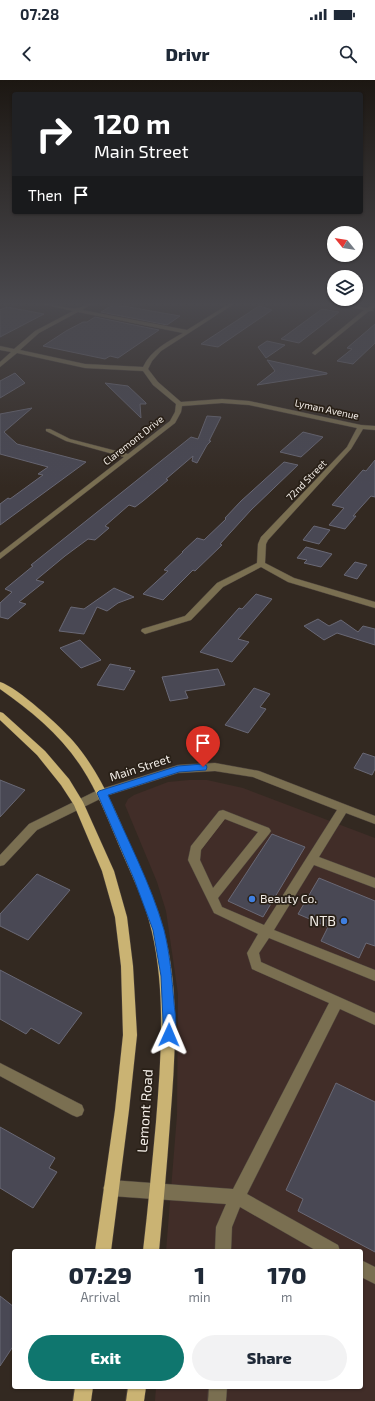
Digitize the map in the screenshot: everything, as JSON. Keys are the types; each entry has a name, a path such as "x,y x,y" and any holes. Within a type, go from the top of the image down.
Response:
{"main road":[{"name":"Main Street","path":"0,685 28,704 67,740 89,769 102,793"},
{"path":"0,715 41,753 65,782 79,805"},
{"name":"Lemont Road","path":"102,793 140,879 158,930 166,976 170,1021 158,1191 151,1249"},
{"name":"Lemont Road","path":"79,805 108,871 121,917 126,966 130,1035 103,1249"},
{"path":"82,1401 84,1389"},
{"path":"135,1401 137,1389"}],"street":[{"path":"77,364 93,367 145,369"},
{"path":"145,369 147,364"},
{"path":"145,369 154,382 179,404"},
{"name":"Lyman Avenue","path":"179,404 222,401 249,403 361,427 375,428"},
{"name":"Claremont Drive","path":"0,557 173,422 178,412 179,404"},
{"name":"72nd Street","path":"261,564 262,544 266,536 349,448 361,427"},
{"path":"48,430 68,440 130,456"},
{"path":"145,631 188,618 220,585 261,564 285,578 298,583 375,605"},
{"name":"Main Street","path":"102,793 178,769 215,767 255,774 375,820"},
{"path":"0,862 33,827 102,793"},
{"path":"344,808 253,953 256,965 375,1019"},
{"path":"212,898 265,831 223,814 195,849 194,860 212,898 218,910 266,932 375,976"},
{"path":"312,859 375,883"},
{"path":"223,1249 224,1227 237,1196 337,1001"},
{"path":"0,1069 77,1110"},
{"path":"111,1188 237,1196 329,1249"},
{"path":"363,1269 375,1276"},
{"path":"217,1401 218,1389"}],"shaded area":[{"path":"207,780 243,788 375,838 375,1401 155,1401 156,1389 363,1389 363,1249 166,1249 177,1115 178,994 166,911 157,882 125,805 128,799 134,795 168,782"}],"building":[{"path":"270,364 284,364 327,374 257,385 275,371"},
{"path":"15,373 25,383 0,398 0,381"},
{"path":"105,383 128,386 146,403 140,404 141,418"},
{"path":"32,408 4,432 17,444 86,462 0,525 0,504 8,498 10,499 43,475 38,474 48,467 0,454 0,414"},
{"path":"207,416 221,417 209,441 211,441 207,445 197,463 192,461 193,456 143,501 135,507 129,505 105,526 109,528 95,540 88,539 36,580 44,582 19,602 26,604 8,619 0,617 0,603 12,592 5,589 33,566 31,565 191,437 198,439"},
{"path":"303,432 323,437 301,457 280,452"},
{"path":"375,460 375,497 371,496 353,516 356,516 345,529 329,525 344,508 332,505 363,470 366,471"},
{"path":"284,462 298,465 251,510 220,544 222,545 195,571 193,570 163,600 143,594 168,571 164,570 182,552 197,538 204,540 226,519 225,518 241,501"},
{"path":"314,526 330,530 319,544 303,540"},
{"path":"306,547 332,554 321,567 304,563 307,560 297,558"},
{"path":"355,562 367,565 357,579 344,575"},
{"path":"114,588 134,597 118,603 107,611 97,607 84,634 59,631 71,607 84,609"},
{"path":"256,594 272,599 238,639 249,642 232,662 200,652 239,608 242,609"},
{"path":"318,619 329,626 341,620 358,632 363,626 375,629 375,645 337,633 324,640 304,626"},
{"path":"80,640 101,660 81,668 60,648"},
{"path":"110,664 131,668 129,670 135,671 124,690 97,685"},
{"path":"218,669 225,685 185,691 188,698 170,701 162,677"},
{"path":"254,688 270,694 260,707 266,709 248,733 225,725"},
{"path":"363,753 375,757 375,769 372,775 354,768"},
{"path":"0,780 25,790 0,817"},
{"path":"272,834 305,847 263,917 228,901"},
{"path":"37,874 70,890 28,940 0,926 0,914"},
{"name":"NTB","path":"319,878 375,901 375,946 366,943 359,958 321,941 328,927 298,914"},
{"path":"0,970 82,1013 59,1044 31,1028 26,1034 0,1019"},
{"path":"336,1083 375,1102 375,1252 298,1211 303,1199 286,1190"},
{"path":"0,1127 55,1158 49,1168 57,1172 33,1208 0,1188"},
{"path":"0,1296 12,1305 12,1348 0,1366"}],"place":[{"name":"Beauty Co.","path":"252,899"},
{"name":"NTB","path":"344,921"}],"route":[{"path":"169,1035 170,1021 166,976 158,930 140,879 102,793 178,769 203,767"}]}
